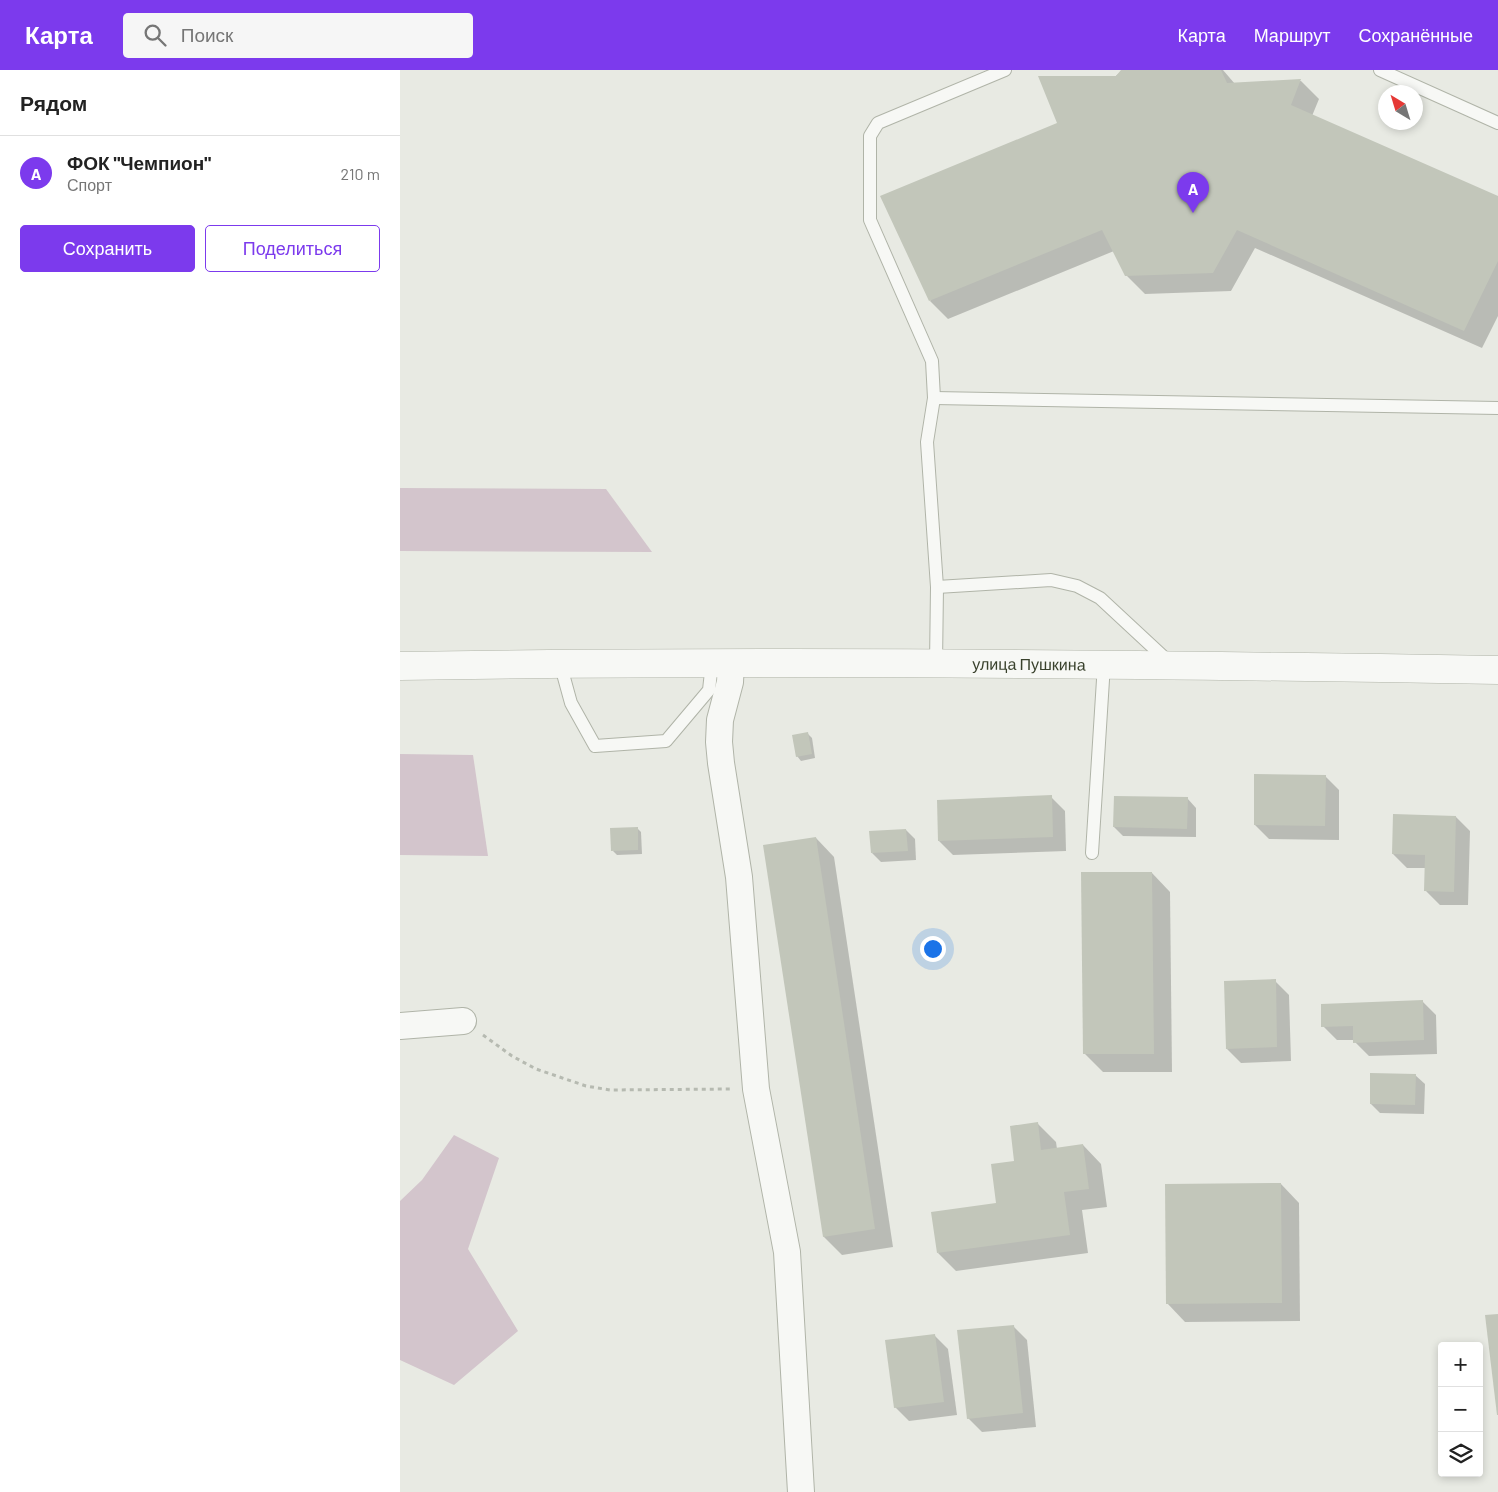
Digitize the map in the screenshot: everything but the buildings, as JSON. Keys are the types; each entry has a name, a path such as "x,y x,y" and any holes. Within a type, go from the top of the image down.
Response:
{"street":[{"name":"улица Пушкина","path":"400,666 560,664 1104,664 1498,670"},
{"path":"721,664 730,682 720,720 720,763 739,877 756,1088 787,1252 801,1492"},
{"path":"400,1026 463,1021"}],"lane":[{"path":"936,664 937,587 927,442 934,398 932,361 870,220 870,136 878,123 1005,70"},
{"path":"1380,70 1498,123"},
{"path":"934,398 1498,408"},
{"path":"937,587 1051,580 1077,586 1100,598 1173,665"},
{"path":"560,664 571,703 595,746 666,741 710,690 721,664"},
{"path":"1092,854 1104,664"}],"path":[{"path":"463,1021 512,1056 536,1069 586,1086 610,1090 756,1088"}],"shaded area":[{"path":"400,488 606,489 652,552 400,551"},
{"path":"400,754 473,755 488,856 400,855"},
{"path":"454,1135 499,1158 468,1249 518,1331 454,1385 400,1360 400,1201 422,1180"}],"place":[{"name":"ФОК \"Чемпион\"","path":"1193,213"}]}
